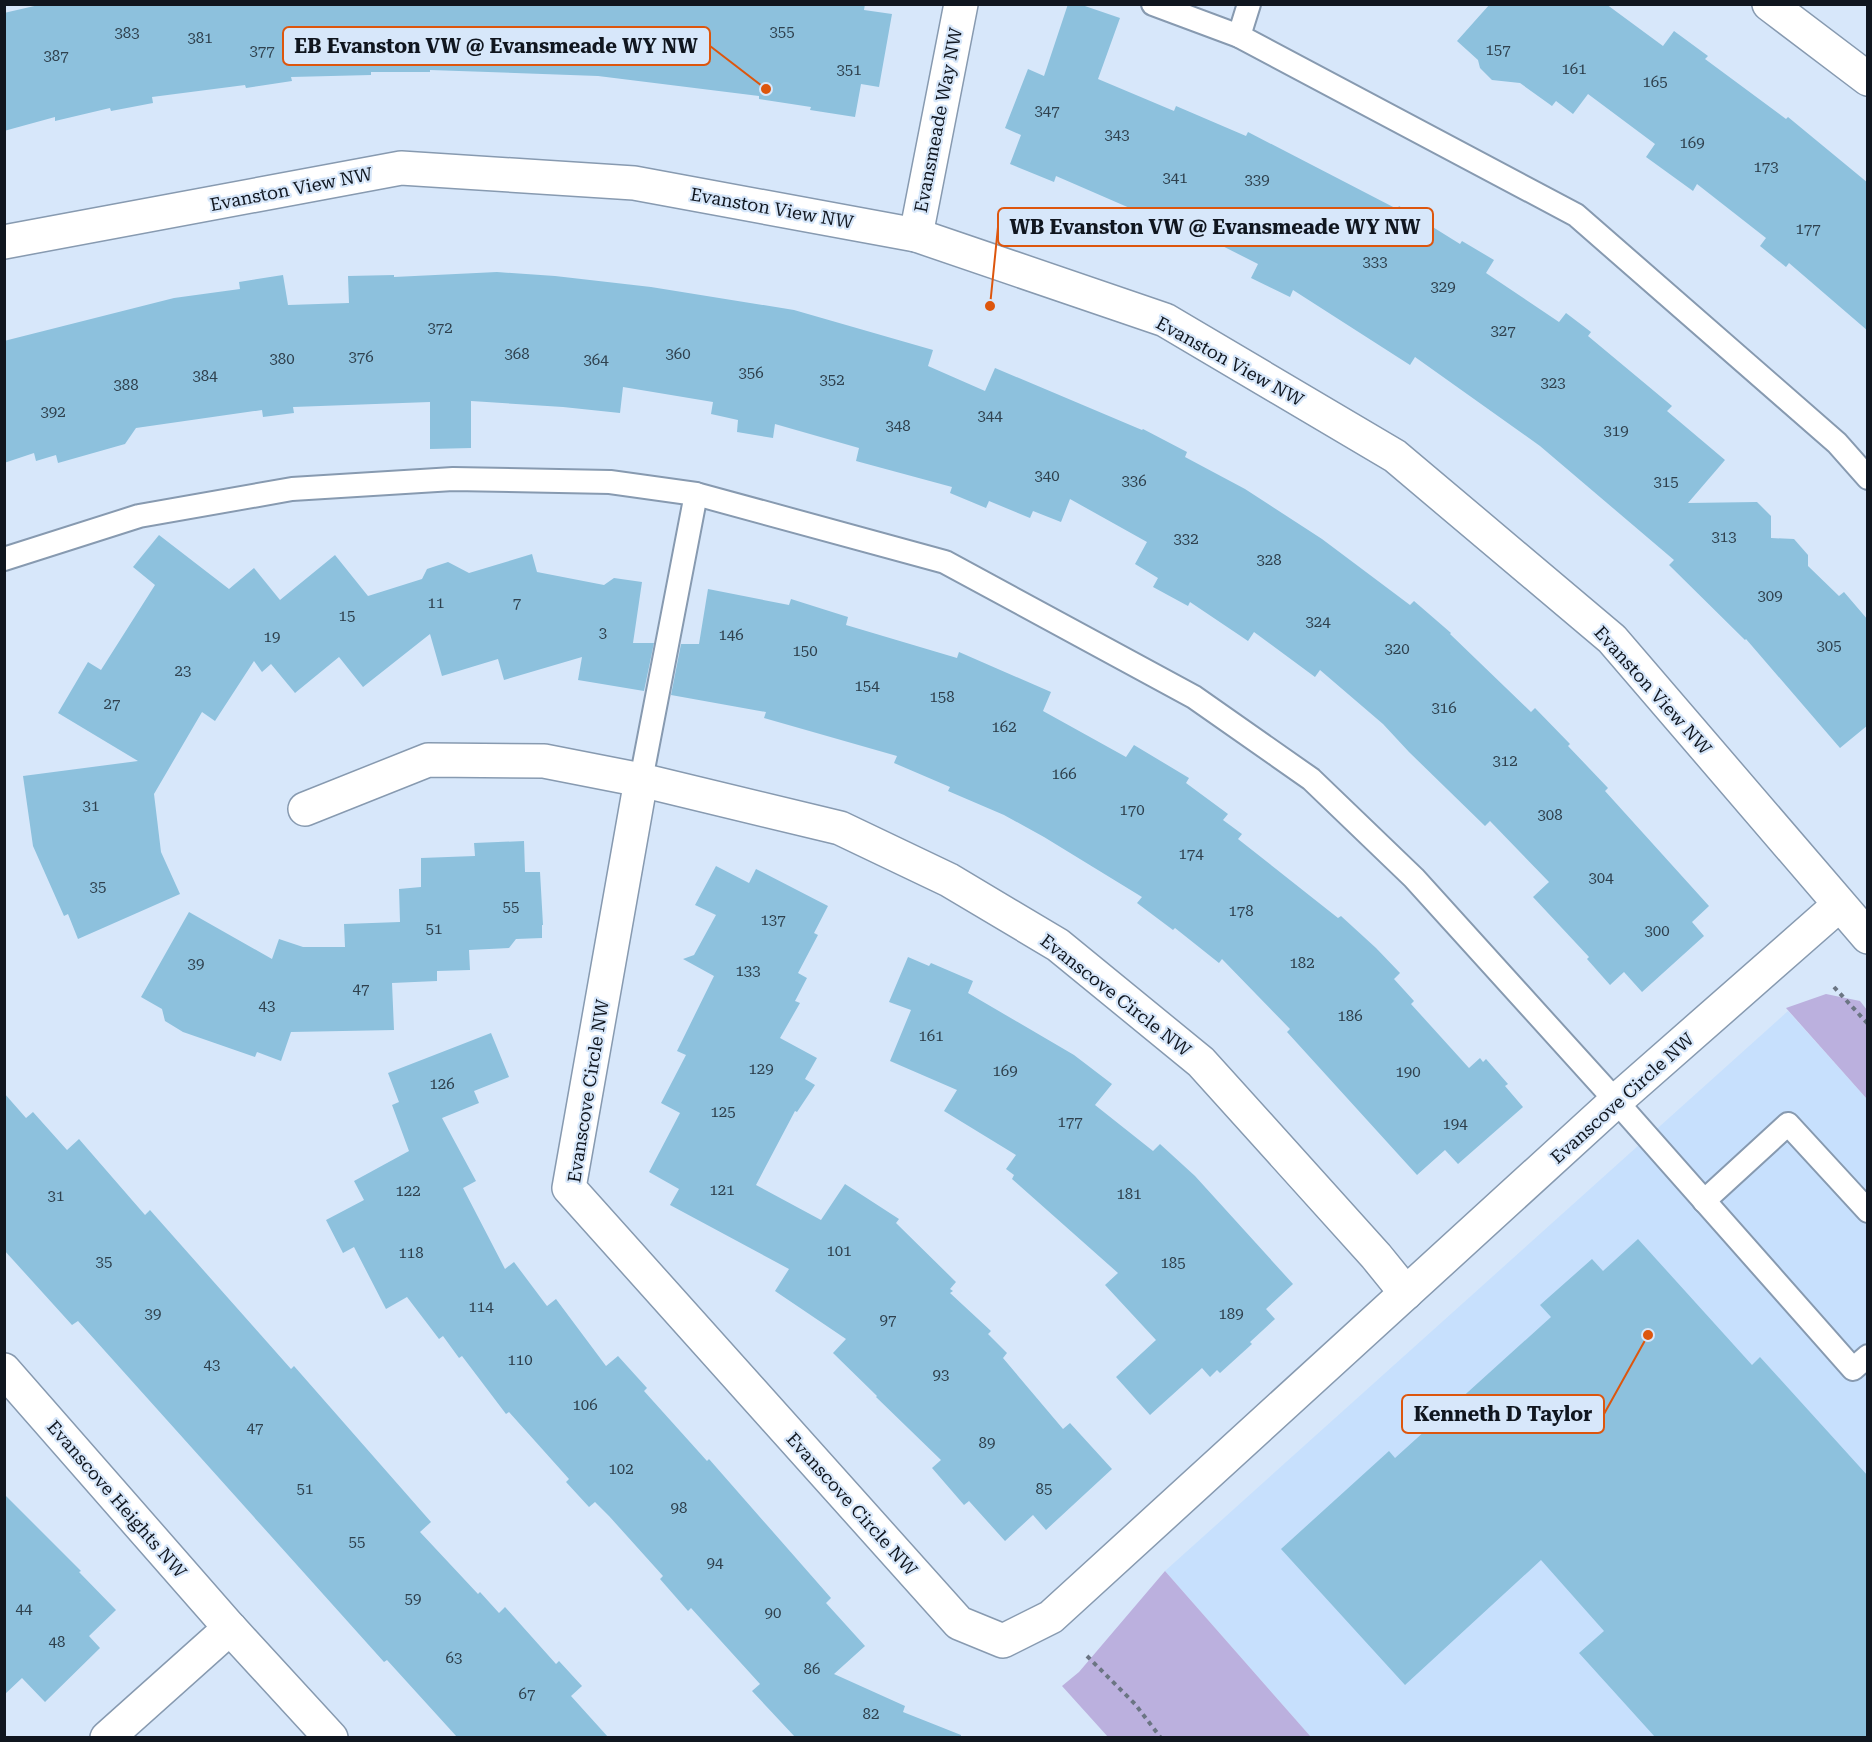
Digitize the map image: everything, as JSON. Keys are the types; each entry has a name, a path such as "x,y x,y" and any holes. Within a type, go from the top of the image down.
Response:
{"street":[{"name":"Evansmeade Way NW","path":"916,234 961,4"},
{"path":"1769,4 1868,79"},
{"name":"Evanston View NW","path":"4,242 401,168 634,183 916,234 1165,321 1395,456 1612,639 1868,937"},
{"path":"305,810 428,760 544,761 641,780"},
{"name":"Evanscove Circle NW","path":"1406,1293 1376,1256 1201,1062 1058,945 949,880 840,828 641,780 569,1188 959,1623 1003,1641 1051,1617 1406,1293 1616,1101 1839,905"},
{"name":"Evanscove Heights NW","path":"4,1370 230,1628 331,1737"},
{"path":"107,1737 230,1628"}],"lane":[{"path":"1153,4 1239,36 1576,215 1837,443 1868,478"},
{"path":"1239,36 1249,4"},
{"path":"4,559 139,516 292,489 464,479 610,482 696,494 945,562 1194,697 1311,779 1414,878 1616,1101 1853,1369 1868,1356"},
{"path":"641,780 696,494"},
{"path":"1704,1201 1788,1124 1868,1212"}],"path":[{"path":"1834,987 1868,1024"},
{"path":"1087,1656 1135,1704 1161,1737"}],"shaded area":[{"path":"1826,994 1860,1001 1867,1010 1867,1099 1786,1008"},
{"path":"1788,1011 1867,1099 1867,1737 1311,1737 1165,1571"},
{"path":"1165,1571 1311,1737 1108,1737 1062,1686 1079,1672"}],"building":[{"path":"43,4 865,4 864,10 892,14 879,87 861,84 855,117 759,99 759,96 598,76 430,70 430,72 371,72 371,75 291,77 292,81 246,88 245,85 152,97 153,103 111,111 110,108 55,121 55,117 4,131 4,13"},
{"path":"1068,4 1079,4 1120,18 1098,79 1174,111 1176,106 1246,136 1248,132 1397,209 1399,206 1460,244 1462,241 1494,260 1486,273 1559,322 1566,313 1591,332 1588,336 1672,406 1667,411 1725,460 1688,503 1757,502 1771,516 1771,538 1794,539 1808,555 1808,566 1839,596 1844,592 1868,620 1868,725 1840,748 1746,639 1669,565 1674,560 1540,446 1415,357 1410,365 1293,290 1290,297 1251,278 1258,264 1175,222 1172,229 1056,176 1054,182 1010,164 1021,135 1005,128 1028,69 1044,76"},
{"path":"1490,4 1606,4 1663,46 1674,31 1708,56 1705,59 1786,119 1788,117 1868,183 1868,331 1789,263 1786,267 1760,246 1766,238 1697,184 1693,191 1646,157 1655,144 1588,94 1573,114 1556,101 1552,106 1520,83 1492,80 1480,68 1478,60 1457,41"},
{"path":"497,272 651,287 794,310 933,350 928,366 985,391 995,368 1143,429 1187,452 1185,457 1245,489 1322,539 1410,605 1414,601 1451,633 1531,712 1535,708 1570,744 1568,746 1608,788 1605,791 1709,906 1692,922 1704,936 1642,992 1624,972 1610,985 1587,959 1589,957 1533,897 1549,882 1490,821 1485,826 1383,724 1320,670 1315,677 1254,632 1248,641 1190,602 1188,606 1153,587 1158,578 1135,564 1147,542 1070,499 1061,522 1033,511 1030,518 989,501 986,508 950,493 952,487 856,461 859,448 775,424 773,438 737,432 738,420 711,414 713,402 623,387 620,413 471,401 471,448 430,449 430,402 293,407 294,413 263,417 262,410 136,428 125,444 58,463 56,455 36,461 34,453 4,463 4,341 174,298 240,289 239,282 283,275 288,305 349,303 348,276 394,275 394,277"},
{"path":"159,535 229,589 254,568 280,600 335,555 368,596 422,579 427,569 448,562 469,573 532,554 537,572 604,585 614,578 642,582 633,643 654,643 644,691 578,680 582,657 504,680 498,659 442,676 430,634 363,687 339,657 295,693 271,664 262,672 254,661 215,721 202,712 154,794 161,852 180,894 78,939 68,914 64,916 33,846 23,776 138,761 58,713 88,662 101,670 155,585 133,567"},
{"path":"708,589 789,605 791,599 848,617 846,625 957,658 959,652 1051,692 1043,711 1126,757 1134,745 1189,778 1186,783 1228,814 1223,820 1242,834 1238,839 1338,918 1341,916 1376,948 1400,973 1394,979 1414,1001 1411,1004 1469,1068 1480,1058 1483,1062 1486,1059 1508,1084 1505,1086 1523,1107 1458,1164 1445,1150 1417,1175 1287,1032 1290,1029 1222,959 1219,963 1175,928 1173,930 1137,903 1142,897 1004,815 948,791 950,787 894,763 897,756 764,718 766,712 671,695 681,644 699,644"},
{"path":"524,841 525,872 540,872 542,938 516,939 509,948 469,950 470,970 437,971 437,981 392,983 394,1030 291,1032 281,1061 257,1052 255,1057 183,1032 165,1021 162,1009 141,997 189,912 272,959 279,939 303,947 345,947 344,924 400,922 399,889 421,887 421,858 475,856 474,843"},
{"path":"716,866 749,883 756,869 828,906 814,933 818,935 798,973 807,978 795,1001 800,1003 780,1038 817,1058 805,1079 815,1085 797,1112 795,1111 756,1185 821,1220 845,1184 899,1219 896,1223 956,1282 950,1289 953,1291 950,1293 991,1331 988,1334 1007,1353 1003,1358 1063,1429 1070,1423 1112,1469 1046,1530 1033,1515 1005,1541 969,1501 964,1505 932,1468 941,1460 833,1353 846,1339 775,1291 789,1269 670,1205 679,1189 649,1172 680,1113 661,1103 686,1055 677,1051 714,976 683,959 694,955 716,915 695,905"},
{"path":"908,957 929,966 931,963 973,981 968,993 1074,1055 1112,1084 1095,1105 1153,1151 1160,1144 1195,1176 1293,1284 1266,1309 1275,1319 1220,1373 1217,1370 1210,1377 1202,1368 1150,1415 1116,1377 1156,1340 1105,1285 1118,1273 1012,1179 1014,1175 1006,1169 1016,1155 944,1111 957,1090 890,1061 911,1010 889,1002"},
{"path":"491,1033 509,1077 474,1091 479,1103 442,1118 476,1181 463,1188 505,1269 514,1262 547,1306 556,1299 606,1366 618,1356 647,1388 644,1391 707,1461 709,1459 831,1598 826,1603 865,1646 834,1674 905,1706 903,1712 961,1735 961,1737 795,1737 752,1691 760,1684 691,1608 688,1611 660,1579 663,1576 609,1516 595,1502 589,1507 566,1482 569,1479 509,1412 506,1414 462,1356 459,1358 443,1336 439,1339 407,1297 386,1309 354,1247 343,1253 326,1220 364,1200 354,1181 409,1151 392,1105 399,1102 388,1073"},
{"path":"4,1093 26,1118 33,1112 67,1150 79,1139 145,1215 150,1210 291,1369 294,1366 431,1522 420,1532 478,1594 480,1592 499,1613 505,1607 556,1664 559,1661 582,1686 571,1696 608,1737 457,1737 387,1660 384,1662 78,1321 72,1325 4,1250"},
{"path":"1638,1239 1752,1365 1760,1357 1868,1476 1868,1737 1655,1737 1579,1653 1604,1631 1541,1560 1405,1685 1281,1549 1389,1451 1395,1458 1551,1317 1540,1305 1592,1259 1603,1271"},
{"path":"4,1494 81,1571 79,1572 116,1610 89,1636 100,1648 45,1702 22,1678 4,1695"}],"place":[{"name":"EB Evanston VW @ Evansmeade WY NW","path":"766,89"},
{"name":"WB Evanston VW @ Evansmeade WY NW","path":"990,306"},
{"name":"Kenneth D Taylor","path":"1648,1335"}]}
